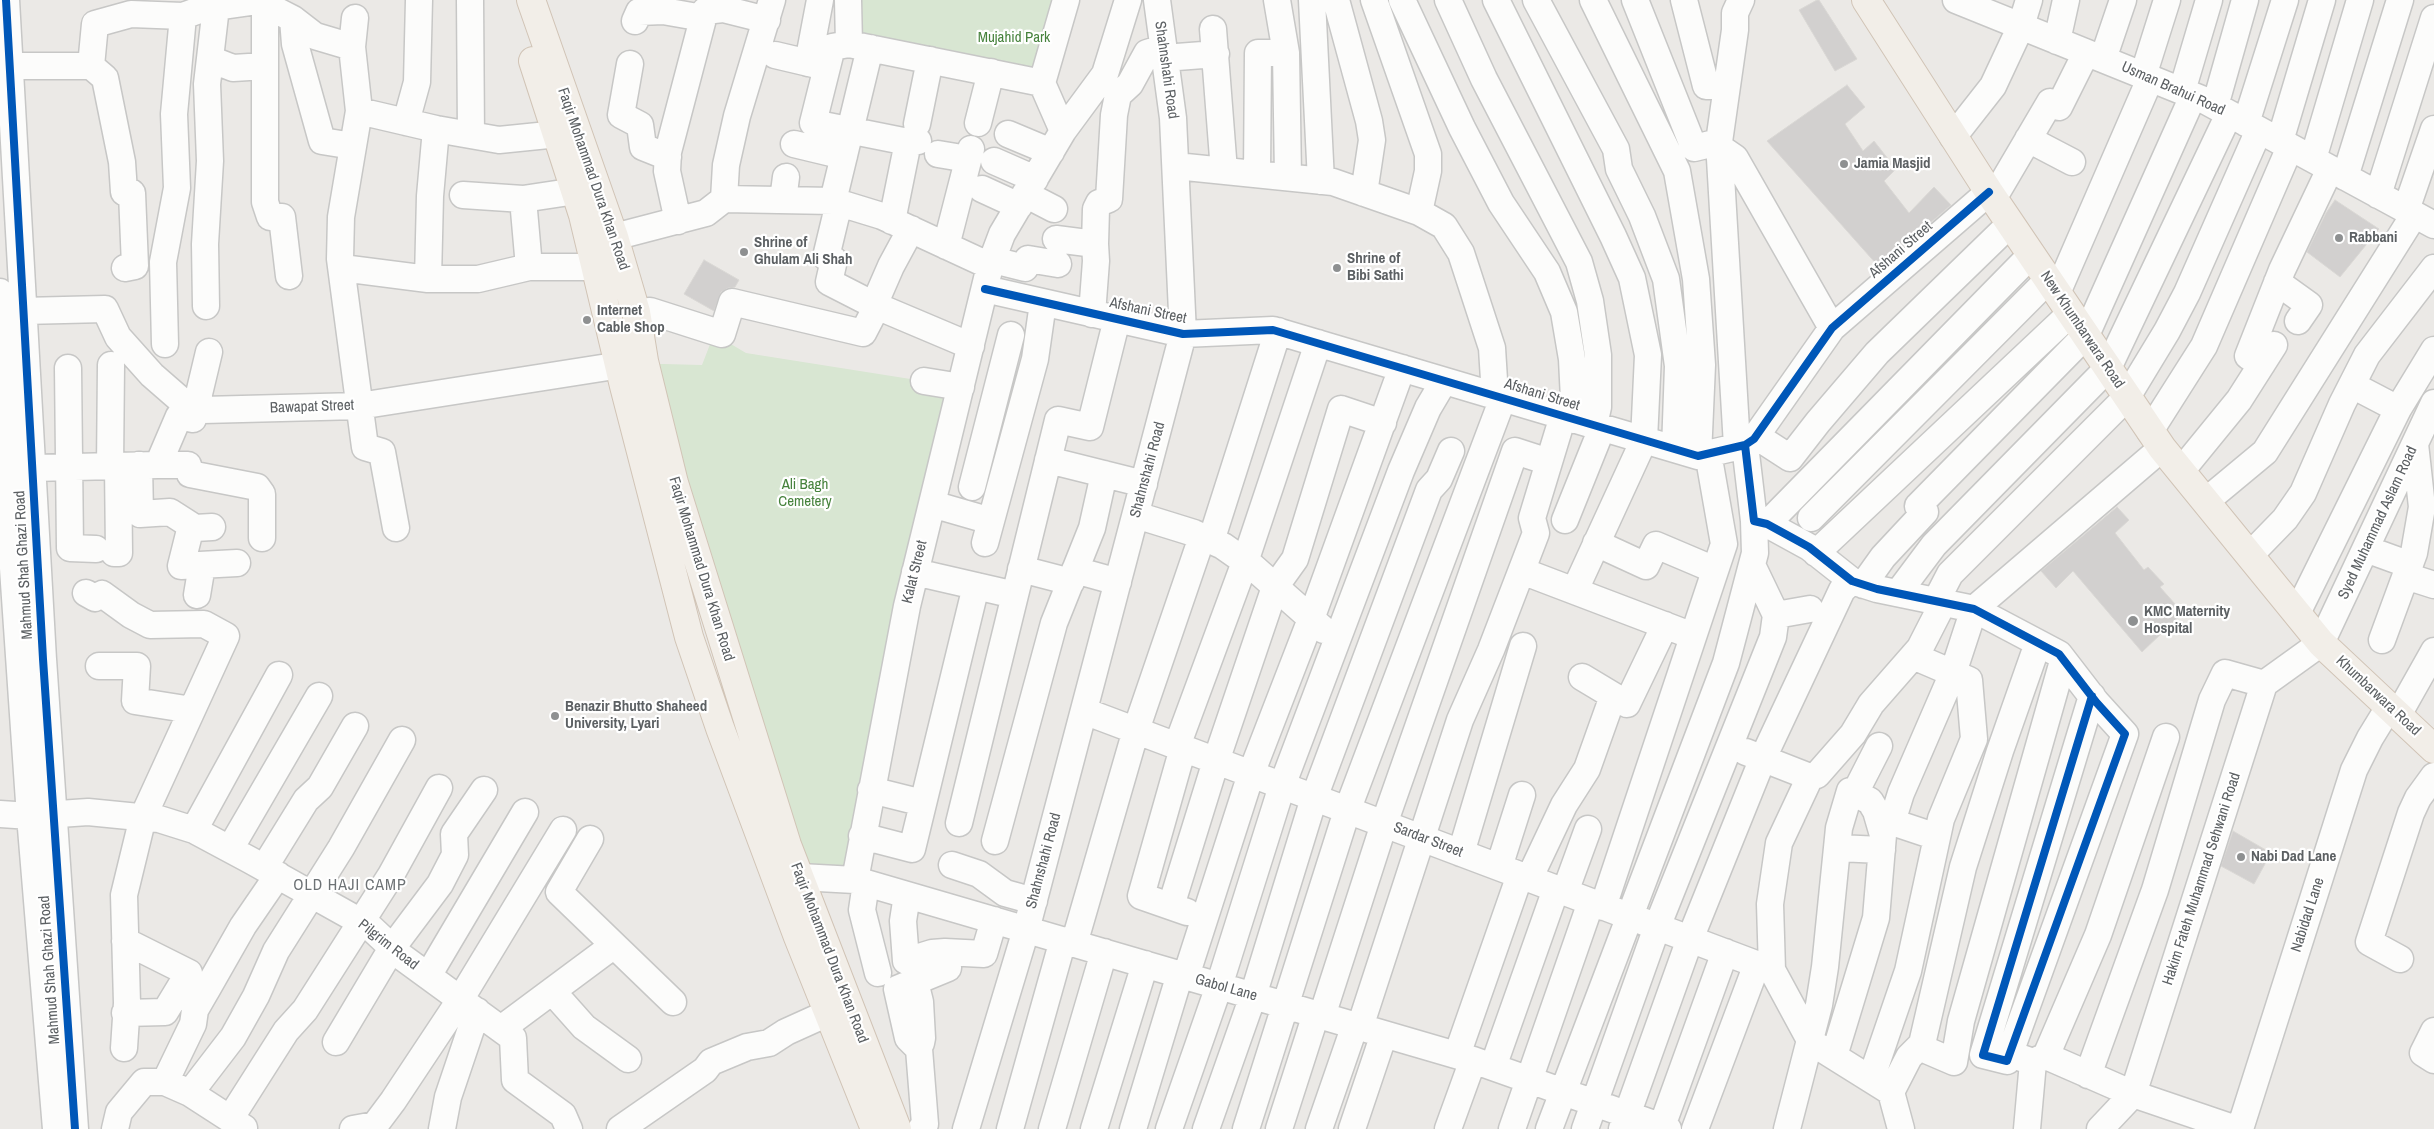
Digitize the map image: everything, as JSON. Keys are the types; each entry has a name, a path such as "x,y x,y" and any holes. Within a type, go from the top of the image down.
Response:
{"main road":[{"name":"Faqir Mohammad Dura Khan Road","path":"512,0 567,132 614,237 636,312 632,364 689,637 704,679 788,878 838,1008 875,1129"},
{"name":"Faqir Mohammad Dura Khan Road","path":"531,0 567,132 576,190 596,267 674,482 787,845 788,878"},
{"name":"New Khumbarwara Road","path":"1866,0 1991,196 2156,439 2321,643"},
{"name":"Khumbarwara Road","path":"2321,643 2434,749"},
{"path":"704,679 732,669"},
{"name":"Faqir Mohammad Dura Khan Road","path":"838,1008 897,1129"}],"street":[{"name":"Mahmud Shah Ghazi Road","path":"6,0 32,468 42,816 56,1129"},
{"path":"406,122 417,82 419,0"},
{"path":"470,0 471,135"},
{"path":"820,0 813,124 920,140 969,154 946,246"},
{"path":"848,0 859,46 850,130 826,257 834,260 829,282 876,306 971,346"},
{"path":"1008,134 1057,142 1042,83 1066,0"},
{"name":"Kalat Street","path":"878,973 862,910 862,836 915,572 989,272 1002,234 1026,193 1057,142 1105,74 1128,0"},
{"name":"Shahnshahi Road","path":"966,1129 1034,901 1183,334 1173,118 1157,0"},
{"path":"1277,0 1286,54 1288,177"},
{"path":"1312,0 1321,181"},
{"path":"1336,0 1369,121 1372,140 1364,193"},
{"path":"1374,0 1428,154 1428,171 1419,212"},
{"path":"1402,0 1462,128 1501,203 1547,272 1564,312 1584,422 1565,520"},
{"path":"1352,1129 1366,1029 1422,838 1460,720 1536,533 1532,518 1550,462 1598,407 1598,355 1590,302 1579,262 1484,79 1448,0"},
{"path":"1496,0 1632,278 1648,355 1644,440 1574,590"},
{"path":"1512,1129 1528,1080 1597,904 1724,544 1694,453 1678,366 1666,279 1642,216 1618,169 1616,149 1536,0"},
{"path":"1593,0 1677,171 1696,279 1702,365 1694,453"},
{"path":"1635,0 1694,148 1719,144"},
{"path":"1684,0 1706,86 1726,86"},
{"path":"1550,1129 1562,1092 1726,663 1755,553 1760,522 1746,442 1719,144 1735,30 1735,13 1741,0"},
{"name":"Usman Brahui Road","path":"1956,0 1989,6 2021,26 2147,77 2237,119 2418,217"},
{"path":"1953,136 1993,86 2021,26 2029,0"},
{"path":"2056,40 2066,0"},
{"path":"2094,56 2123,0"},
{"path":"1816,553 1880,492 2059,295 2147,77 2167,0"},
{"path":"1731,746 1810,776 1817,775 1852,734 1871,704 1920,648 1950,574 2127,396 2167,331 2186,293 2237,119 2209,0"},
{"path":"1938,837 1892,822 1901,793 1954,673 1974,609 2156,439 2204,346 2237,119 2246,0"},
{"path":"1898,593 1934,545 2108,368 2237,119 2285,0"},
{"path":"1625,1122 1690,939 1763,758 1842,590 1858,583 1883,557 1925,512 1918,506 2086,335 2322,0"},
{"path":"2330,168 2360,0"},
{"path":"2181,471 2224,421 2268,354 2248,356 2277,282 2386,46 2400,0"},
{"path":"91,66 95,24 131,14 182,16 216,6 258,1 293,19 315,36 352,47"},
{"path":"265,5 265,202 270,217 282,217 289,276"},
{"path":"206,306 205,244 210,161 207,84 216,6"},
{"path":"614,237 678,221 706,213 724,199 726,165 737,116 770,10 723,9 705,11 668,157 667,171 678,221"},
{"path":"635,21 638,12 663,11 703,18"},
{"path":"164,344 162,262 178,188 174,114 182,16"},
{"path":"355,18 352,47 359,112 341,217 342,268 364,448 382,452 396,528"},
{"path":"2378,195 2434,18"},
{"path":"293,19 295,44 322,141 353,146"},
{"path":"958,823 1058,420 1090,427 1104,316 1094,244 1096,209 1099,203 1109,199 1114,114 1118,95 1130,84 1148,53 1164,53 1214,42 1224,171"},
{"path":"817,65 832,47 859,46 1042,83"},
{"path":"2386,46 2422,56"},
{"path":"1257,174 1258,53 1286,54"},
{"path":"775,55 817,65"},
{"name":"Afshani Street","path":"724,199 785,188 836,202 902,225 946,246 1043,303 1183,334 1278,332 1694,453 1746,442 1832,328 1991,196 2050,102 2059,107 2094,56"},
{"path":"210,60 232,68 265,66"},
{"path":"636,312 650,311 722,334 732,302 863,333 876,306 891,266 902,225 920,140 930,60"},
{"path":"630,64 621,116 640,125 643,147 668,157"},
{"path":"9,66 91,66 105,78 122,162 124,192 132,192 134,266 125,268"},
{"path":"978,123 991,72"},
{"path":"359,112 436,129 499,140 567,132"},
{"path":"428,279 430,196 436,129"},
{"path":"2206,501 2265,452 2418,217 2434,129"},
{"path":"2028,139 2072,162"},
{"path":"794,144 844,156"},
{"path":"1719,144 1735,158 1832,328"},
{"path":"994,161 1026,193 1054,209"},
{"path":"1176,166 1333,182 1419,212 1444,226 1461,253 1492,348 1499,397 1398,676 1346,811 1246,1129"},
{"path":"982,189 1026,193"},
{"path":"463,195 523,199 576,190"},
{"path":"523,199 529,267"},
{"path":"1746,442 1790,458 1877,353 2010,224"},
{"path":"989,272 1025,268 1028,259 1094,244"},
{"path":"1760,522 2031,255"},
{"path":"342,268 428,279 478,279 529,267 596,267"},
{"path":"2250,555 2284,519 2303,494 2352,385 2368,355 2434,268"},
{"path":"2277,282 2308,305 2298,321"},
{"name":"Mahmud Shah Ghazi Road","path":"0,292 6,480 75,1129"},
{"path":"1811,518 1858,472 2059,295"},
{"path":"988,531 1036,359 1043,303"},
{"name":"Bawapat Street","path":"23,311 104,309 118,337 152,376 183,402 211,410 359,406 632,364"},
{"path":"1010,1129 1136,730 1206,539 1278,332"},
{"path":"972,487 1010,335"},
{"path":"1204,918 1141,896 1180,747 1245,562 1318,343"},
{"path":"2297,613 2398,409 2434,350"},
{"path":"68,368 70,548 119,553 131,466 179,416 193,419 210,352"},
{"path":"111,366 140,514 170,512 201,526 181,566 237,563"},
{"path":"1133,1129 1251,774 1311,619 1402,368"},
{"path":"1001,374 1029,382"},
{"path":"924,381 961,387"},
{"path":"1168,1129 1219,986 1282,786 1401,471 1428,408 1444,381"},
{"path":"2352,385 2398,409"},
{"name":"Syed Muhammad Aslam Road","path":"2321,643 2434,403"},
{"path":"1171,906 1216,761 1275,587 1294,559 1341,409 1382,423"},
{"path":"2382,640 2408,570 2422,507 2415,444"},
{"path":"1206,1129 1253,996 1314,798 1429,490 1439,479 1451,451"},
{"path":"1279,1129 1515,451 1550,462"},
{"path":"1007,463 1104,474 1144,484"},
{"path":"32,468 188,465 190,474 258,487 262,494 262,538"},
{"path":"1858,472 1880,492"},
{"path":"995,841 1054,623 1092,528 1104,474"},
{"path":"932,504 988,531 1028,540"},
{"path":"1136,515 1223,546 1275,587 1364,664 1398,676"},
{"path":"1307,518 1343,530"},
{"path":"1760,522 1816,553 1858,583 1974,609 2059,654 2125,734 2019,1054"},
{"path":"1596,543 1646,566 1656,545 1715,570"},
{"path":"2366,549 2434,585"},
{"path":"197,595 202,565"},
{"path":"1585,1129 1657,927 1773,637 1776,616 1752,565"},
{"path":"1021,569 1118,582"},
{"path":"1522,570 1693,636"},
{"path":"915,572 1014,595"},
{"path":"862,836 912,849 976,586"},
{"path":"86,592 95,598 102,594 131,615 150,625 204,624 226,636 143,817 124,895 127,1003 124,1048"},
{"path":"1776,616 1810,610"},
{"path":"1582,677 1627,704 1665,625"},
{"path":"1881,1086 1922,1044 1963,867 2000,750 2038,643"},
{"path":"2088,1075 2155,890 2212,700 2225,673 2264,684 2321,643"},
{"path":"1461,853 1523,646"},
{"name":"Nabidad Lane","path":"2238,1129 2354,770 2370,738 2394,711 2434,651"},
{"path":"1881,1086 1941,819 1974,739 1969,680 1913,656"},
{"path":"1919,1048 1954,1062 1958,1037 2064,661"},
{"path":"99,666 137,666 135,701 192,710"},
{"path":"194,830 279,676"},
{"name":"Hakim Fateh Muhammad Sehwani Road","path":"2100,1129 2134,1094 2264,684"},
{"path":"230,849 319,696"},
{"path":"1516,874 1587,769 1613,696"},
{"path":"2027,1129 2019,1054 2041,865 2092,696"},
{"name":"Sardar Street","path":"1084,711 1764,967"},
{"path":"125,1013 165,1012 196,985 243,926 306,800 320,787 356,726"},
{"path":"2019,1054 2098,935 2166,737"},
{"path":"1974,739 2000,750"},
{"path":"190,1093 233,1037 256,996 276,951 310,894 341,848 402,740"},
{"path":"1855,793 1878,746"},
{"path":"1695,1129 1764,967 1770,904 1779,844 1810,776"},
{"path":"2400,959 2369,942 2411,813 2418,798 2434,776"},
{"path":"116,1129 119,1112 144,1082 165,1082 190,1093 238,1124 286,1031 305,1010 390,875 439,788"},
{"path":"336,1042 392,948 440,884 455,855 454,834 484,790"},
{"path":"871,790 923,803"},
{"path":"1788,1129 1811,1042 1825,966 1839,828 1850,791 1870,801 1876,811 1883,835 1876,918 1834,1056"},
{"path":"1474,1061 1516,874 1522,796"},
{"name":"Pilgrim Road","path":"0,814 42,816 88,812 159,819 194,830 230,849 370,927 392,948 428,976 513,1038 515,1080 563,1115 569,1129"},
{"path":"428,976 525,812"},
{"path":"1448,1129 1474,1061 1561,890 1588,828"},
{"path":"374,1128 469,1006 563,830"},
{"path":"590,839 559,892 673,1002"},
{"path":"1837,848 1882,850"},
{"path":"2009,854 2041,865"},
{"path":"952,865 979,874 1005,893 1034,901"},
{"name":"Gabol Lane","path":"788,878 861,882 907,895 1474,1061 1594,1104 1625,1122 1664,1128"},
{"path":"907,895 903,921 906,961 932,953 984,954 994,920"},
{"path":"125,941 189,973 196,985 193,1024 165,1082"},
{"path":"501,1029 614,945"},
{"path":"921,1129 924,1124 919,1049 908,1038 897,988 948,968 945,952"},
{"path":"1052,1129 1104,952"},
{"path":"1664,1128 1725,952"},
{"path":"1094,1129 1145,964"},
{"path":"1764,967 1811,1042 1881,1086 1901,1129"},
{"path":"552,991 584,1027 628,1059"},
{"path":"442,1129 469,1006"},
{"path":"620,1129 705,1070 711,1062 747,1047 769,1043 786,1032 838,1008"},
{"path":"1319,1129 1366,1029"},
{"path":"2434,1031 2424,1053 2434,1060"},
{"path":"1958,1037 2088,1075 2134,1094 2238,1129"}],"green space":[{"name":"Mujahid Park","path":"848,0 1066,0 1042,83 849,44"},
{"name":"Ali Bagh Cemetery","path":"714,334 746,353 961,387 855,880 792,862 624,363 702,365"}],"building":[{"path":"1819,0 1857,59 1835,71 1799,10"},
{"path":"1847,85 1865,107 1845,124 1863,151 1874,141 1896,169 1884,181 1909,213 1934,187 1951,205 1879,267 1767,141"},
{"name":"Rabbani","path":"2335,200 2379,229 2340,277 2307,252 2326,213"},
{"path":"704,260 739,280 735,287 721,292 714,311 684,294"},
{"path":"2117,507 2129,520 2115,533 2144,570 2148,567 2164,584 2160,587 2183,613 2142,652 2073,571 2056,588 2041,571"},
{"name":"Nabi Dad Lane","path":"2233,831 2271,853 2254,884 2221,866"}],"cycle path":[{"path":"6,0 43,659 75,1129"},
{"path":"985,289 1183,334 1273,330 1698,456 1745,445 1754,439 1832,328 1989,192"},
{"path":"1745,445 1754,521 1767,524 1809,547 1852,581 1877,589 1974,609 2059,654 2096,702 2125,734 2007,1061 1983,1055 2092,696"}],"place":[{"name":"Jamia Masjid","path":"1844,164"},
{"name":"Rabbani","path":"2339,238"},
{"name":"Shrine of Ghulam Ali Shah","path":"744,252"},
{"name":"Shrine of Bibi Sathi","path":"1337,268"},
{"name":"Internet Cable Shop","path":"587,320"},
{"name":"KMC Maternity Hospital","path":"2133,621"},
{"name":"Benazir Bhutto Shaheed University, Lyari","path":"555,716"},
{"name":"Nabi Dad Lane","path":"2241,857"}],"district":[{"name":"OLD HAJI CAMP","path":"350,886"}]}
